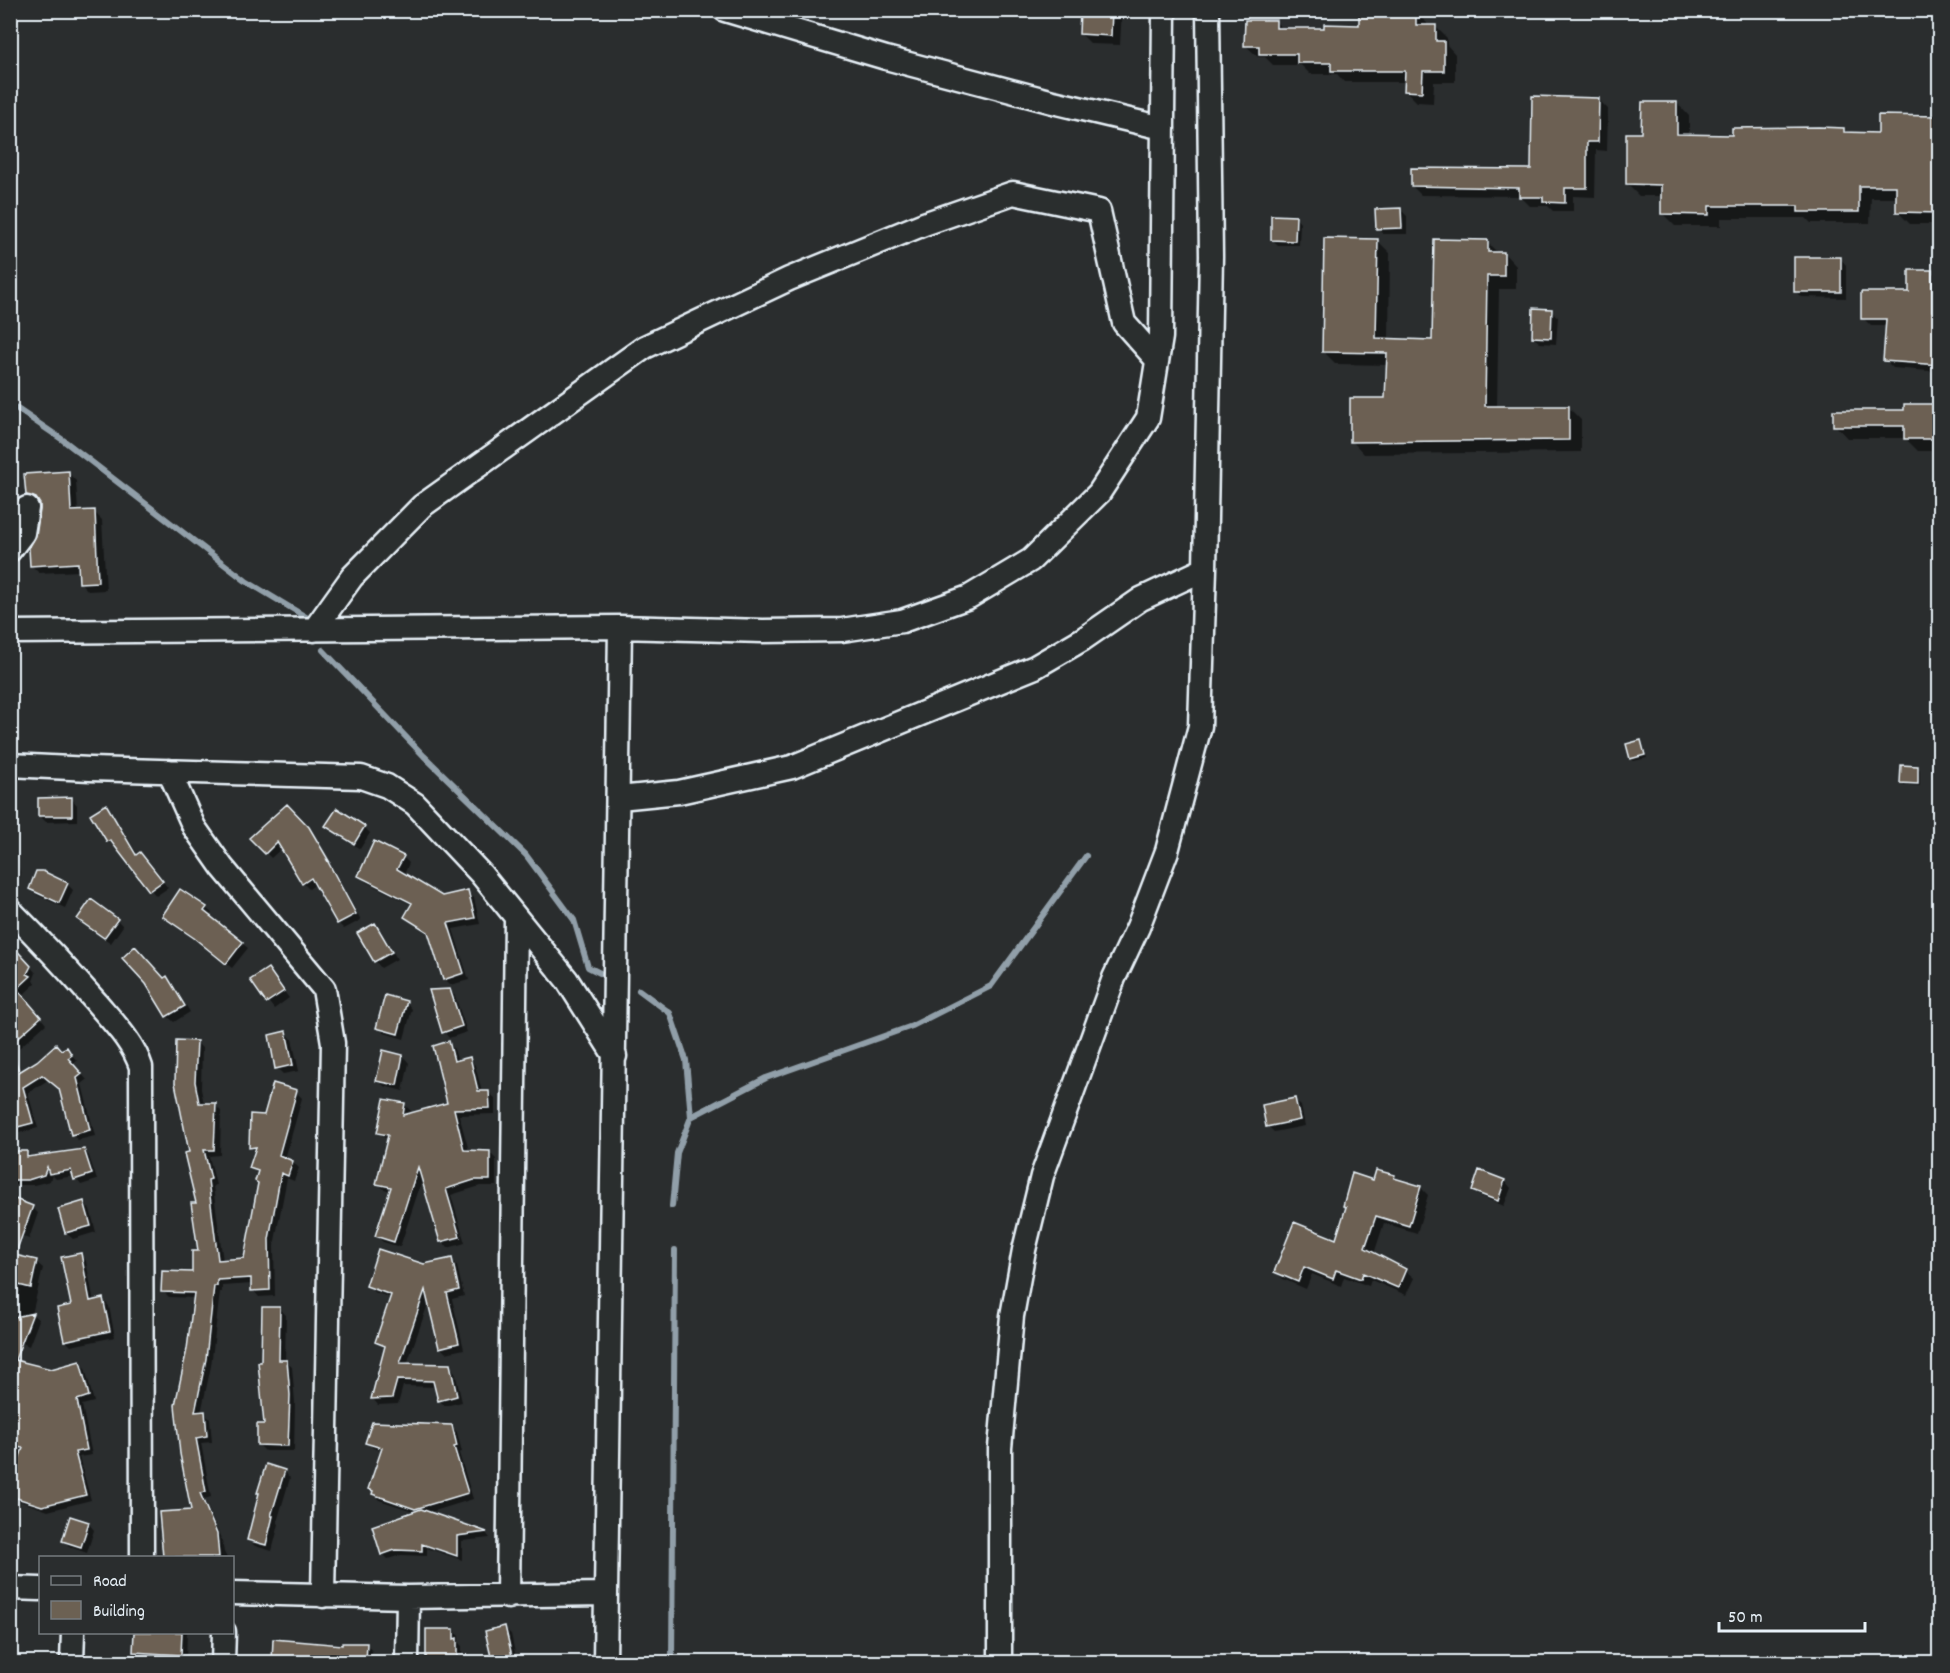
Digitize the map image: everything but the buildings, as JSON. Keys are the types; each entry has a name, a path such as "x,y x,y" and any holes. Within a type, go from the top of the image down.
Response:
{"street":[{"path":"725,10 886,58 1063,105 1163,128"},
{"path":"10,632 620,627 763,631 842,630 902,621 969,597 1031,560 1099,493 1148,418 1161,337 1164,10"},
{"path":"1000,1662 1000,1448 1012,1316 1024,1250 1042,1176 1114,978 1138,927 1167,851 1200,726 1211,256 1208,10"},
{"path":"314,630 352,577 422,506 645,347 789,279 924,224 1013,193 1099,211 1124,323 1157,360"},
{"path":"10,550 23,533 27,508"},
{"path":"619,798 679,792 792,767 1035,667 1083,639 1141,599 1205,569"},
{"path":"605,1662 620,627"},
{"path":"10,765 361,777 387,786 415,804 495,890 567,980 615,1056"},
{"path":"169,771 194,826 222,867 324,988 333,1043 323,1596"},
{"path":"10,910 58,959 113,1022 136,1052 141,1067 142,1556"},
{"path":"508,1597 516,919"},
{"path":"10,1588 39,1589"},
{"path":"234,1593 408,1597 606,1594"},
{"path":"407,1662 408,1597"},
{"path":"72,1662 73,1634"},
{"path":"223,1662 224,1634"}],"waterway":[{"path":"10,404 63,440 246,581 306,617"},
{"path":"323,650 424,756 526,855 574,920 588,967 600,973"},
{"path":"672,1206 677,1153 691,1117 766,1078 912,1026 991,986 1086,856"},
{"path":"639,990 670,1013 686,1060 691,1117"},
{"path":"672,1662 675,1250"}]}
